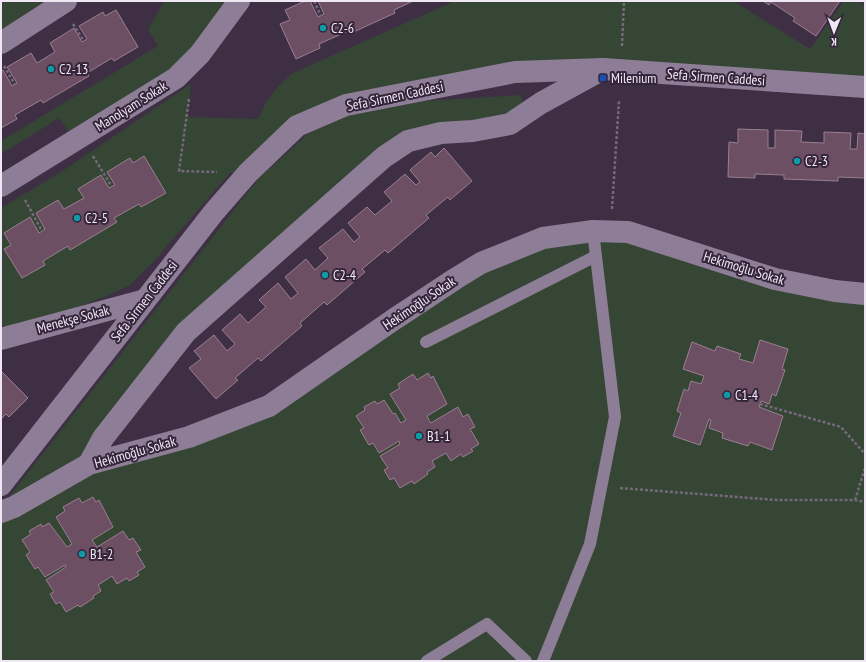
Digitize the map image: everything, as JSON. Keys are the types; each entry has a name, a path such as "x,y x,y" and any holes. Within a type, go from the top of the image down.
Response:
{"street":[{"path":"1,43 66,1"},
{"name":"Manolyam Sokak","path":"1,186 176,78 200,54 239,1"},
{"path":"89,464 103,438 186,332 384,157 408,141 441,133 473,131 510,124 541,103 602,69"},
{"name":"Sefa Sirmen Caddesi","path":"1,485 214,212 248,173 298,126 346,105 515,72 602,69 865,87"},
{"name":"Hekimoğlu Sokak","path":"1,512 14,507 89,464 190,436 269,406 393,320 481,263 543,238 602,231 628,232 775,279 835,292 865,294"},
{"name":"Menekşe Sokak","path":"1,339 145,300"}],"lane":[{"path":"543,661 590,544 615,417 596,256 602,231"},
{"path":"426,342 596,256"},
{"path":"428,661 487,624 526,661"}],"path":[{"path":"314,1 321,16"},
{"path":"622,49 624,1"},
{"path":"1,61 14,85"},
{"path":"190,97 179,171 248,173"},
{"path":"602,231 619,101"},
{"path":"91,152 112,187"},
{"path":"22,195 42,231"},
{"path":"760,404 841,427 865,454"},
{"path":"855,500 865,468"},
{"path":"601,487 777,500 855,500 865,502"}],"green space":[{"path":"1,1 46,1 1,30"},
{"path":"164,1 230,1 196,48 171,71 71,135 59,118 1,154 1,141 158,46 148,30"},
{"path":"455,1 733,1 810,49 844,1 858,1 865,6 865,87 603,69 346,105 248,173 230,173 154,261 130,285 107,296 44,320 6,328 1,325 1,208 61,172 191,84 187,117 258,119 272,94 293,73"},
{"path":"521,95 525,114 408,141 186,332 90,464 269,406 455,279 593,231 865,294 865,661 1,661 1,507 259,178 309,133 353,114 409,102"}],"building":[{"name":"C2-6","path":"305,1 310,1 318,17 324,14 318,1 413,1 394,10 395,13 349,34 348,31 319,44 320,48 296,59 280,24 290,20 285,10"},
{"path":"763,1 840,1 816,36 793,21 795,18 771,2 769,5"},
{"name":"C2-13","path":"116,10 138,47 114,61 112,58 87,73 89,76 43,103 41,100 15,115 17,119 1,128 1,72 3,70 12,86 17,83 7,67 31,53 37,63 55,52 50,43 74,28 82,42 87,39 79,26 103,12 105,16"},
{"name":"C2-3","path":"738,129 768,130 768,148 775,148 775,130 802,131 801,142 824,143 824,132 851,133 850,149 857,149 858,133 865,134 865,178 838,177 838,181 784,179 784,175 755,174 755,178 728,177 729,142 738,143"},
{"name":"C2-4","path":"444,148 472,181 450,200 448,197 426,215 429,218 388,253 385,250 362,269 365,272 327,305 324,302 300,323 302,326 261,361 258,358 235,378 238,380 216,399 189,368 201,359 194,351 214,335 227,351 235,344 222,330 240,314 248,323 266,307 259,300 278,283 291,299 298,293 285,277 306,259 315,270 328,258 319,248 343,229 354,242 360,237 348,223 367,207 375,215 392,201 384,192 405,174 416,185 420,182 410,170 431,152 435,157"},
{"name":"C2-5","path":"144,156 166,193 141,207 139,204 114,218 117,222 70,250 68,246 43,261 45,265 22,278 4,249 11,245 4,233 30,217 39,233 45,229 36,213 58,200 64,209 84,198 78,189 101,175 109,188 115,185 107,172 130,158 133,163"},
{"name":"C1-4","path":"760,340 788,349 782,369 785,370 776,396 772,394 769,404 761,401 759,407 783,416 772,450 750,442 748,446 722,438 723,433 709,428 711,420 709,419 700,445 673,436 681,413 677,411 684,389 688,391 691,381 701,384 704,376 683,369 692,342 715,351 717,346 741,354 739,359 753,363"},
{"path":"1,371 28,398 9,417 6,414 1,419"},
{"name":"B1-1","path":"428,373 431,378 433,376 447,404 427,416 431,423 458,407 463,417 468,414 475,427 470,429 479,444 471,449 473,451 463,457 461,454 451,461 446,453 432,461 435,467 427,472 428,474 414,484 412,481 400,488 394,478 390,480 384,470 388,468 380,456 400,444 399,441 379,453 373,443 369,445 360,430 364,428 356,416 365,410 364,407 375,401 377,404 384,400 401,423 406,420 390,394 400,388 398,384 413,374 417,380"},
{"name":"B1-2","path":"93,497 96,502 99,500 113,527 92,540 97,547 123,531 129,540 133,538 141,550 136,552 145,567 137,572 139,575 129,581 127,578 117,584 112,576 98,585 101,591 93,596 94,598 80,607 78,605 66,612 60,602 56,604 50,594 54,592 46,580 66,567 65,565 45,577 38,567 35,569 26,555 30,552 22,540 31,534 29,531 41,524 42,527 49,523 67,547 72,544 56,517 65,511 63,507 79,498 82,503"}],"place":[{"name":"C2-6","path":"323,28"},
{"name":"C2-13","path":"51,69"},
{"name":"Milenium","path":"603,78"},
{"name":"C2-3","path":"797,161"},
{"name":"C2-5","path":"77,218"},
{"name":"C2-4","path":"325,275"},
{"name":"C1-4","path":"727,395"},
{"name":"B1-1","path":"419,436"},
{"name":"B1-2","path":"82,554"}]}
